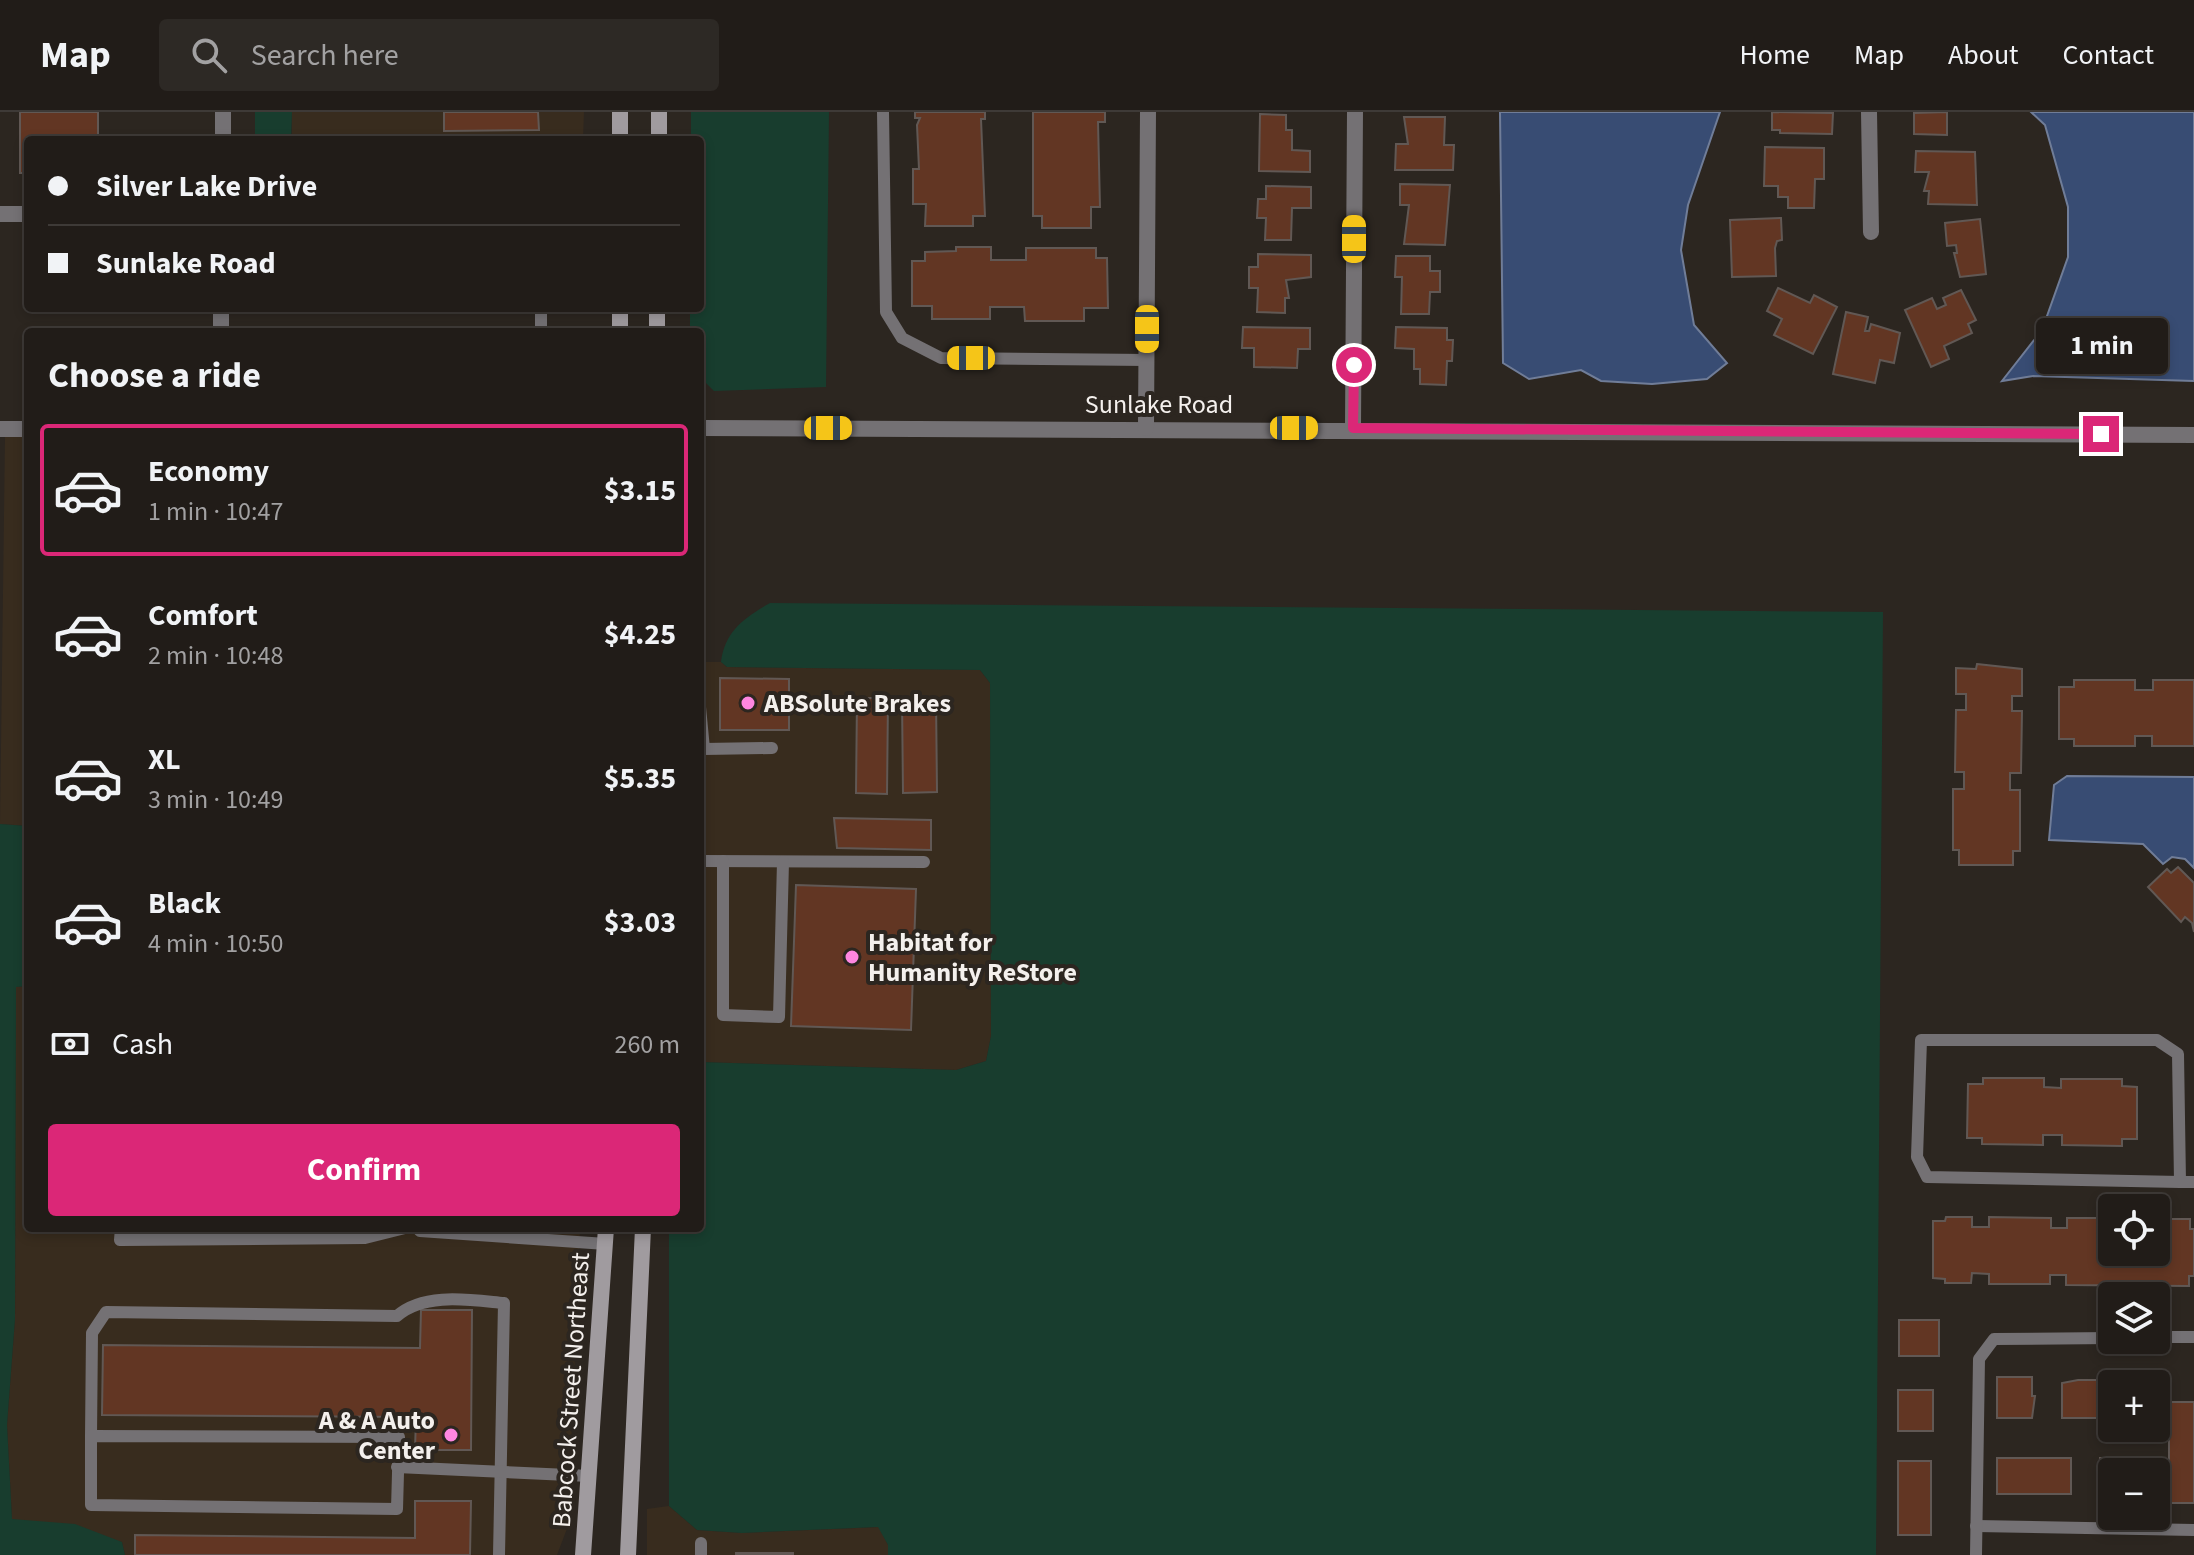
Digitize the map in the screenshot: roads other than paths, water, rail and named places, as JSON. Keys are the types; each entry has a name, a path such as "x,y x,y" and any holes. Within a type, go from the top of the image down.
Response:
{"main road":[{"path":"620,112 620,136"},
{"path":"659,112 659,136"},
{"path":"628,1555 643,1232"},
{"name":"Babcock Street Northeast","path":"583,1555 606,1236"}],"street":[{"path":"223,112 223,136"},
{"path":"1146,428 1148,112"},
{"path":"1353,428 1355,112"},
{"path":"1869,112 1871,232"},
{"path":"0,214 24,214"},
{"name":"Sunlake Road","path":"704,428 1353,428 2194,435"},
{"path":"0,429 24,429"}],"lane":[{"path":"883,112 886,312 902,338 941,358 1147,360"},
{"path":"704,749 772,748"},
{"path":"704,861 924,862"},
{"path":"723,861 723,1015 779,1017 783,862"},
{"path":"1921,1040 2157,1040 2178,1054 2187,1182 1927,1177 1917,1157 1921,1040"},
{"path":"121,1232 120,1240 365,1238 389,1232"},
{"path":"457,1232 606,1236"},
{"path":"91,1436 399,1437 397,1509 91,1505 91,1436 92,1333 106,1312 397,1316 408,1306 455,1299 504,1303 499,1555"},
{"path":"2170,1337 2194,1337"},
{"path":"1976,1555 1979,1359 1994,1339 2098,1338"},
{"path":"397,1467 590,1476"},
{"path":"1976,1526 2194,1530"}],"water":[{"path":"1500,112 1720,112 1688,205 1681,250 1694,325 1727,363 1707,379 1652,384 1601,381 1581,370 1529,379 1503,363"},
{"path":"2031,112 2194,112 2194,381 2033,376 2002,381 2042,330 2068,257 2068,207 2045,125"},
{"path":"2067,776 2194,777 2194,868 2185,859 2172,857 2163,864 2143,844 2049,840 2054,785"}],"place":[{"name":"ABSolute Brakes","path":"748,703"},
{"name":"Habitat for Humanity ReStore","path":"852,957"},
{"name":"A & A Auto Center","path":"451,1435"}]}
